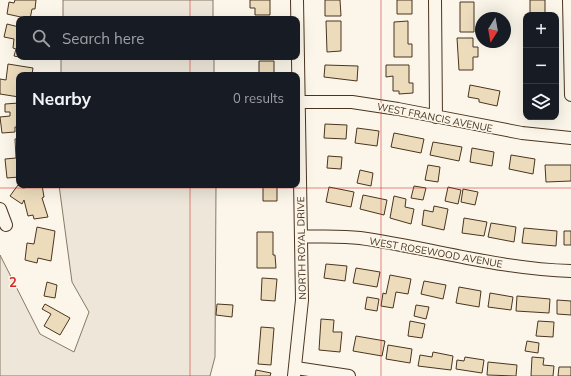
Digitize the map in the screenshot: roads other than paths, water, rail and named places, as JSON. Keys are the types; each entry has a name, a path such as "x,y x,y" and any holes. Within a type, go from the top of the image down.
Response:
{"street":[{"name":"NORTH ROYAL DRIVE","path":"297,0 297,16"},
{"path":"435,0 436,117"},
{"path":"569,0 571,95"},
{"name":"NORTH ROYAL DRIVE","path":"298,60 298,72"},
{"name":"WEST FRANCIS AVENUE","path":"300,102 352,102 522,133 571,138"},
{"name":"NORTH ROYAL DRIVE","path":"295,372 302,300 300,188"},
{"path":"0,209 6,226"},
{"name":"WEST ROSEWOOD AVENUE","path":"301,236 359,238 490,264 545,270 571,271"},
{"path":"295,372 349,376"}]}
